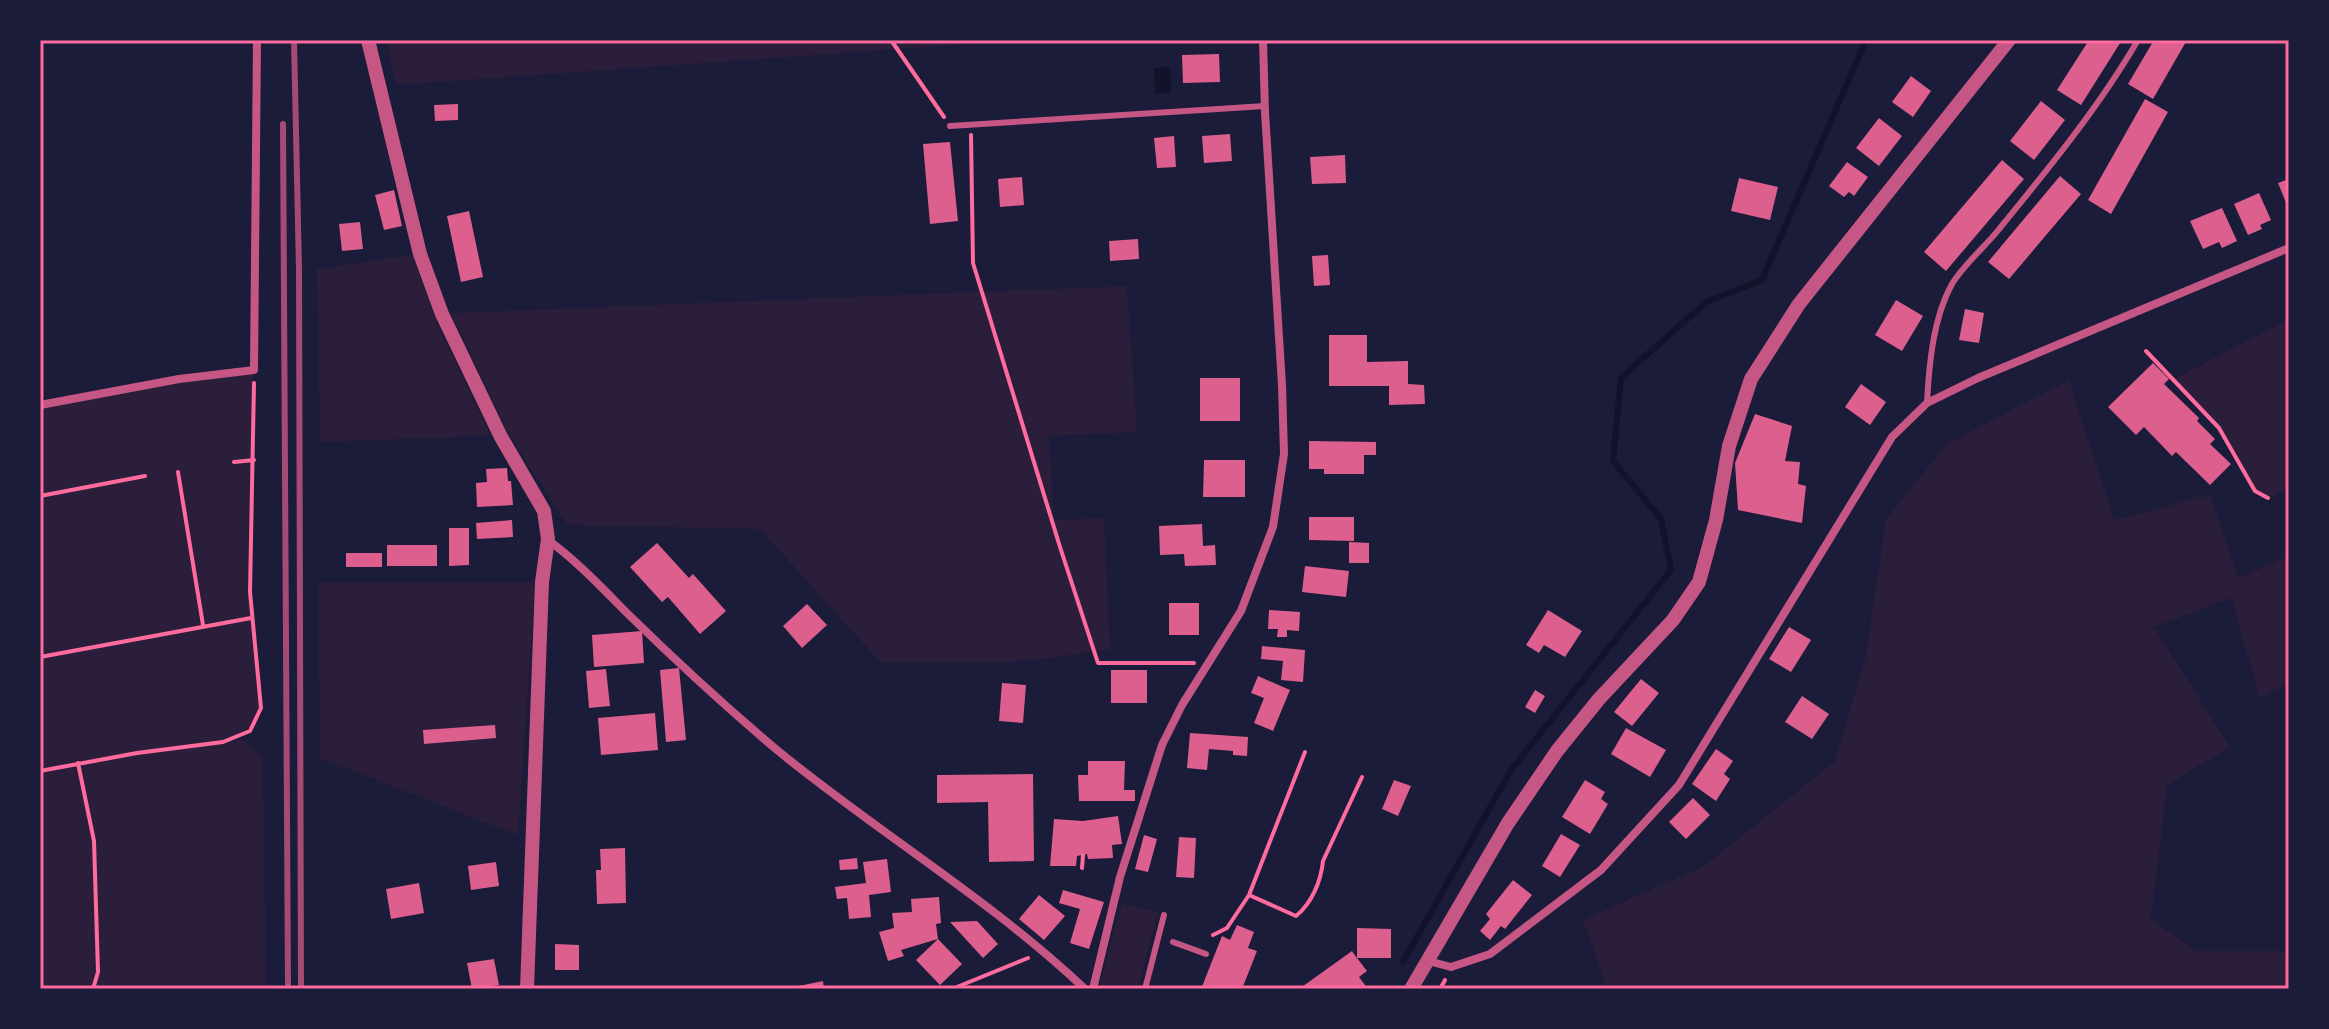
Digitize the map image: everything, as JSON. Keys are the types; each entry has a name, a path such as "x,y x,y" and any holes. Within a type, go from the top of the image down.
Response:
{"street":[{"path":"40,405 179,379 254,370 257,40"},
{"path":"368,40 420,254 442,314 501,437 544,511 548,539 542,582 527,989"},
{"path":"1093,989 1120,877 1162,745 1182,705 1241,611 1273,527 1284,454 1263,40"},
{"path":"1411,989 1508,823 1557,751 1599,699 1673,620 1699,582 1716,520 1729,446 1751,379 1799,304 2009,40"},
{"path":"1428,961 1451,967 1490,954 1601,870 1679,785 1892,437 1927,403 1978,378 2289,248"},
{"path":"548,539 582,565 628,614 742,721 834,796 1042,952 1085,989"}],"lane":[{"path":"1927,403 1928,374 1939,318 1953,283 2066,146 2138,40"},
{"path":"950,126 1265,106"},
{"path":"1145,989 1164,915"},
{"path":"1173,942 1206,954"}],"path":[{"path":"891,40 950,126"},
{"path":"971,125 973,263 1098,663 1209,663"},
{"path":"2146,351 2219,428 2255,491 2268,498"},
{"path":"40,771 137,753 223,742 250,731 261,708 251,618 254,370"},
{"path":"234,462 254,460"},
{"path":"178,472 203,625"},
{"path":"40,496 145,476"},
{"path":"40,657 251,618"},
{"path":"1213,935 1227,928 1249,895 1305,752"},
{"path":"78,763 94,841 98,972 93,989"},
{"path":"1249,895 1296,916 1307,907 1322,872 1323,861 1362,777"},
{"path":"1082,868 1083,855"},
{"path":"1227,928 1233,932"},
{"path":"952,989 1042,952"}],"shaded area":[{"path":"388,40 1026,40 397,85"},
{"path":"1170,67 1171,92 1155,94 1154,68"},
{"path":"412,255 437,324 491,436 320,442 317,269"},
{"path":"1127,286 1137,432 1049,436 1054,520 1104,518 1110,649 1028,661 881,663 760,529 568,525 509,435 451,313"},
{"path":"2289,319 2289,489 2268,498 2255,491 2219,428 2174,379"},
{"path":"254,370 250,592 261,708 250,731 229,741 242,739 263,758 266,989 40,989 40,405"},
{"path":"2069,380 2114,520 2210,495 2239,578 2289,556 2289,684 2260,697 2231,598 2154,627 2230,747 2167,785 2151,919 2197,951 2284,951 2289,965 2289,989 1607,989 1583,920 1704,866 1835,761 1866,655 1886,519 1947,444"},
{"path":"318,582 535,582 518,835 320,758"},
{"path":"1122,904 1158,912 1138,989 1098,989"}],"building":[{"path":"2089,40 2122,40 2081,105 2057,90"},
{"path":"2154,40 2187,40 2153,99 2128,84"},
{"path":"1219,54 1220,82 1183,83 1182,55"},
{"path":"1911,76 1931,91 1913,117 1892,102"},
{"path":"2145,99 2168,112 2111,214 2088,200"},
{"path":"2041,101 2065,120 2034,160 2010,141"},
{"path":"458,104 458,120 435,121 434,105"},
{"path":"1879,118 1902,136 1879,166 1856,148"},
{"path":"1230,134 1232,161 1204,163 1202,136"},
{"path":"1174,136 1176,167 1157,168 1154,138"},
{"path":"950,142 958,221 930,224 923,144"},
{"path":"1345,155 1346,183 1312,184 1310,157"},
{"path":"2002,160 2024,179 1946,271 1924,252"},
{"path":"1847,162 1868,177 1854,196 1849,192 1844,197 1829,186"},
{"path":"2060,176 2081,194 2009,279 1988,262"},
{"path":"1022,177 1024,205 1000,207 998,179"},
{"path":"1739,178 1778,187 1770,220 1731,211"},
{"path":"2289,179 2289,210 2278,183"},
{"path":"394,190 402,226 384,230 375,195"},
{"path":"2259,193 2271,220 2260,225 2262,229 2248,235 2234,204"},
{"path":"2222,208 2237,241 2222,248 2219,242 2203,249 2190,221"},
{"path":"469,211 483,277 461,282 447,216"},
{"path":"360,222 363,249 342,251 339,224"},
{"path":"1138,239 1139,259 1110,261 1109,241"},
{"path":"1328,255 1330,285 1314,286 1312,256"},
{"path":"1896,300 1923,316 1902,351 1875,335"},
{"path":"1965,309 1984,313 1979,343 1959,340"},
{"path":"1329,335 1367,335 1367,362 1408,361 1408,384 1424,385 1425,404 1389,405 1389,386 1329,386"},
{"path":"2153,363 2169,379 2164,384 2199,418 2197,421 2215,439 2210,444 2231,464 2210,485 2176,452 2172,456 2144,427 2136,435 2108,407"},
{"path":"1200,378 1240,378 1240,421 1200,421"},
{"path":"1861,384 1886,402 1870,425 1845,407"},
{"path":"1755,414 1792,426 1785,461 1800,462 1798,484 1806,486 1802,523 1738,510 1735,463"},
{"path":"1309,441 1376,442 1376,455 1364,455 1364,474 1324,474 1324,469 1309,469"},
{"path":"1204,460 1245,460 1245,497 1203,497"},
{"path":"507,468 513,505 477,507 476,483 487,482 486,469"},
{"path":"1309,517 1354,517 1354,541 1309,540"},
{"path":"512,520 513,537 477,539 476,523"},
{"path":"1202,524 1203,546 1215,545 1216,565 1185,566 1184,554 1160,555 1159,526"},
{"path":"449,528 469,528 469,565 449,566"},
{"path":"1349,542 1369,543 1369,563 1349,563"},
{"path":"657,543 689,578 693,574 726,611 700,634 668,597 662,602 630,567"},
{"path":"387,545 437,545 437,566 387,566"},
{"path":"346,553 382,553 382,567 346,567"},
{"path":"1305,566 1349,571 1346,597 1302,592"},
{"path":"1169,603 1199,603 1199,635 1169,635"},
{"path":"807,604 827,625 802,648 783,626"},
{"path":"1269,610 1300,612 1299,631 1287,630 1287,637 1277,637 1278,629 1268,629"},
{"path":"1548,610 1582,631 1565,657 1544,645 1539,653 1526,645"},
{"path":"1789,627 1811,640 1791,672 1769,659"},
{"path":"642,631 644,663 594,667 592,635"},
{"path":"1262,646 1305,650 1303,682 1281,680 1283,661 1261,659"},
{"path":"679,668 686,740 666,742 660,670"},
{"path":"606,669 610,706 589,708 586,671"},
{"path":"1111,670 1147,670 1147,703 1111,703"},
{"path":"1258,676 1290,690 1273,731 1254,723 1264,698 1251,693"},
{"path":"1641,679 1659,693 1632,726 1614,712"},
{"path":"1002,683 1026,685 1023,723 999,721"},
{"path":"1535,690 1545,696 1535,713 1525,707"},
{"path":"1802,696 1829,714 1812,739 1785,722"},
{"path":"655,713 658,750 601,755 598,718"},
{"path":"495,725 496,738 424,744 423,730"},
{"path":"1626,728 1666,750 1650,777 1611,754"},
{"path":"1190,733 1248,737 1247,756 1209,749 1207,770 1187,768"},
{"path":"1716,749 1733,761 1724,774 1730,779 1716,801 1692,784"},
{"path":"1088,761 1125,761 1124,790 1135,790 1135,801 1079,801 1078,775 1088,775"},
{"path":"1033,774 1034,861 989,862 988,802 937,803 937,775"},
{"path":"1394,780 1411,786 1398,816 1382,809"},
{"path":"1585,780 1605,792 1601,799 1608,804 1590,834 1562,817"},
{"path":"1693,798 1710,815 1686,839 1669,822"},
{"path":"1118,816 1122,844 1112,845 1113,858 1088,859 1087,854 1077,856 1076,866 1050,866 1054,819 1083,821"},
{"path":"1561,834 1580,845 1560,877 1542,866"},
{"path":"1144,835 1157,839 1148,872 1135,869"},
{"path":"1179,837 1196,838 1194,878 1176,877"},
{"path":"625,848 626,903 597,904 596,870 601,870 600,849"},
{"path":"857,858 858,869 840,870 839,860"},
{"path":"887,859 891,892 869,895 871,917 849,919 847,898 837,899 835,887 866,883 863,862"},
{"path":"496,862 499,886 471,890 468,866"},
{"path":"1513,880 1532,895 1505,929 1501,926 1490,940 1480,931 1490,919 1486,914"},
{"path":"419,883 424,913 391,919 386,889"},
{"path":"1063,890 1104,902 1089,949 1070,943 1080,909 1059,903"},
{"path":"1039,895 1065,916 1044,940 1019,919"},
{"path":"939,897 941,923 936,924 938,939 901,950 904,956 888,961 879,932 894,928 892,913 912,912 911,899"},
{"path":"977,921 998,944 983,958 950,922"},
{"path":"1237,925 1254,932 1248,948 1257,951 1242,989 1201,989 1222,936 1230,940"},
{"path":"1357,928 1391,929 1391,958 1357,958"},
{"path":"938,939 962,964 940,985 916,960"},
{"path":"555,944 579,945 579,970 555,970"},
{"path":"1352,951 1367,971 1359,977 1368,989 1299,989"},
{"path":"494,959 499,985 472,989 467,963"},
{"path":"823,981 824,989 789,989 789,988"}],"waterway":[{"path":"1403,962 1511,770 1671,570 1661,519 1613,461 1621,378 1706,302 1762,280 1866,40"}],"railway":[{"path":"294,40 299,269 301,989"},
{"path":"283,124 288,989"}]}
